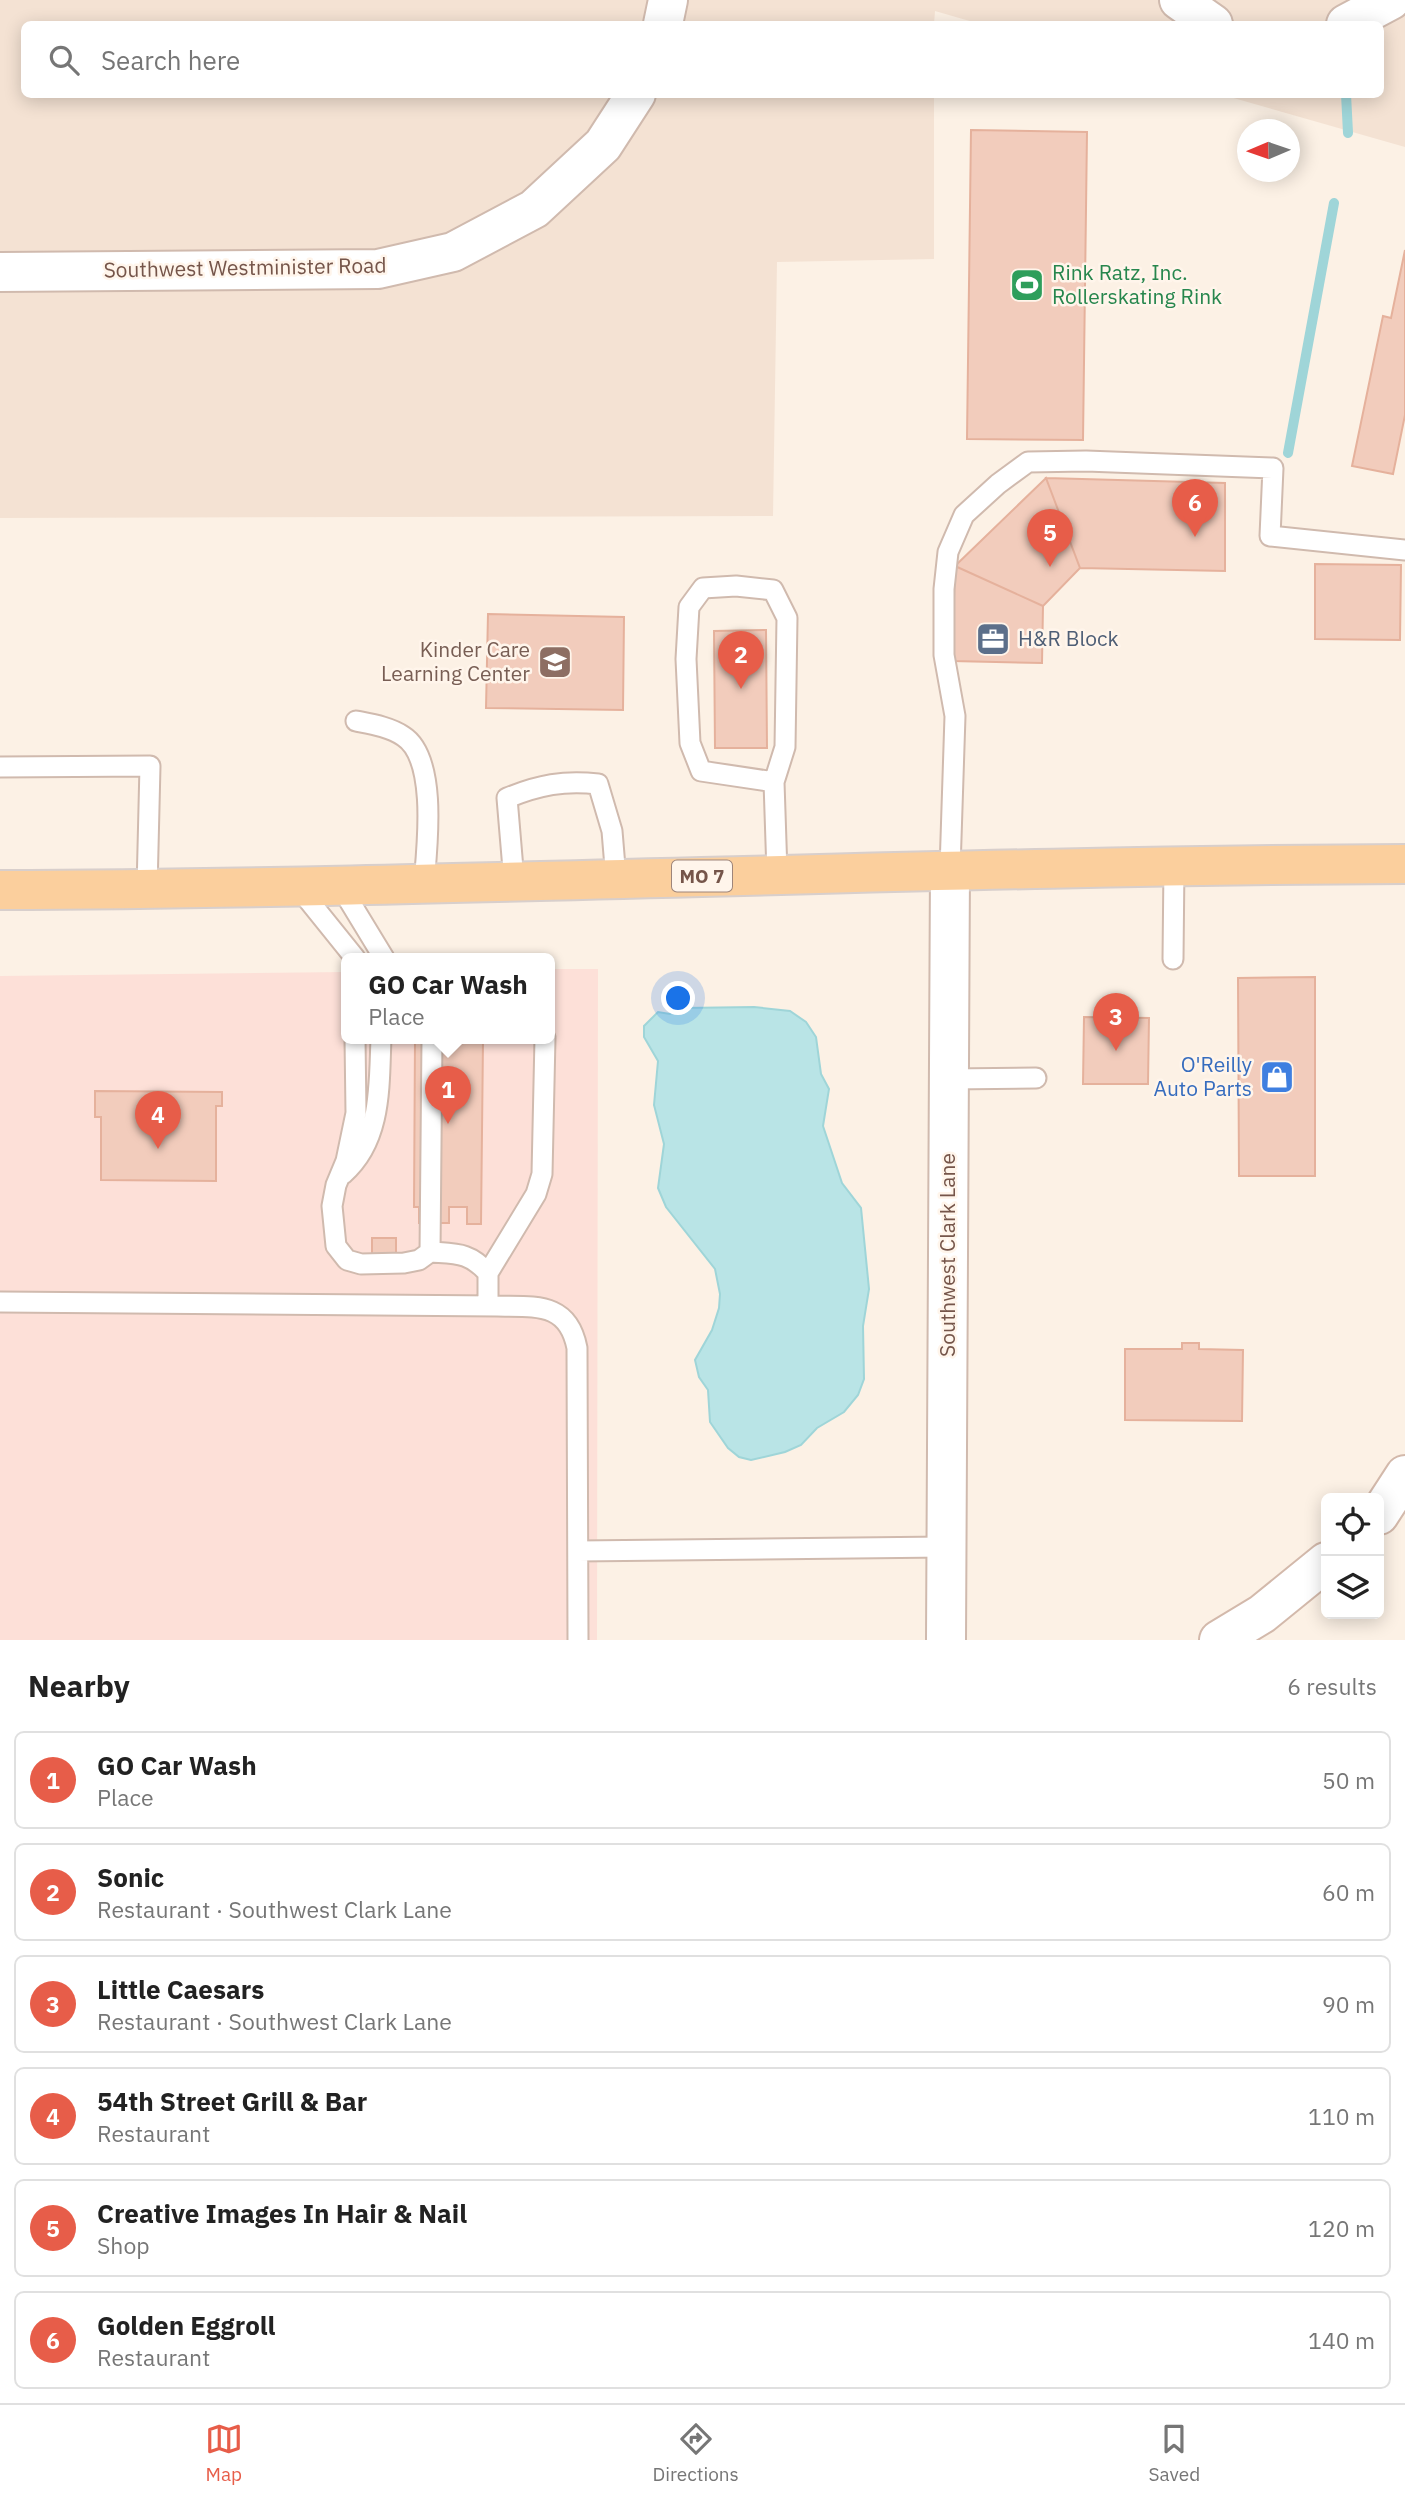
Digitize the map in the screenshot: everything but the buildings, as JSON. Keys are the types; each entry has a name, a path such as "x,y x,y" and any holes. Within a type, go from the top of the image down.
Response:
{"main road":[{"name":"MO 7","path":"0,890 617,879 950,869 1405,864"}],"street":[{"path":"664,21 668,0"},
{"path":"1179,0 1209,21"},
{"path":"1352,21 1391,0"},
{"name":"Southwest Westminister Road","path":"0,272 378,269 453,252 534,209 603,145 633,98"},
{"name":"Southwest Clark Lane","path":"946,1640 950,869"},
{"path":"1384,1507 1405,1475"},
{"path":"1219,1640 1262,1614 1321,1566"}],"lane":[{"path":"950,869 955,716 944,655 944,589 948,552 964,515 998,484 1028,462 1273,468 1270,536 1405,550"},
{"path":"774,782 701,771 690,743 686,659 689,607 703,588 736,586 773,590 787,618 785,747 774,782 777,873"},
{"path":"356,722 403,736 415,746 423,776 429,820 424,883"},
{"path":"0,767 150,766 147,889"},
{"path":"514,881 507,798 541,784 576,781 598,784 611,831 617,879"},
{"path":"1173,959 1174,865"},
{"path":"339,884 381,953"},
{"path":"296,886 351,953"},
{"path":"355,1044 355,1112 346,1161 332,1206 336,1246 347,1260 361,1264 404,1264 419,1260 430,1252 474,1258 488,1273"},
{"path":"339,1177 359,1160 370,1134 378,1102 380,1044"},
{"path":"430,1252 432,1044"},
{"path":"488,1306 488,1273 536,1194 542,1174 545,1044"},
{"path":"949,1079 1036,1078"},
{"path":"0,1302 540,1307 560,1315 573,1329 577,1348 578,1640"},
{"path":"578,1551 946,1547"}],"shaded area":[{"path":"0,0 1405,0 1405,147 1234,98 1384,98 1384,21 970,21 935,11 934,21 21,21 21,98 934,98 934,259 777,262 773,516 0,518"},
{"path":"555,969 598,969 597,1640 0,1640 0,976 341,972 341,1044 555,1044"}],"water":[{"path":"754,1007 790,1011 806,1022 816,1037 821,1074 829,1089 823,1126 842,1183 861,1208 869,1289 863,1326 864,1379 858,1395 844,1412 817,1428 801,1445 785,1452 751,1460 739,1457 728,1448 710,1422 708,1390 699,1377 695,1360 712,1330 720,1294 715,1269 666,1207 658,1188 664,1144 654,1105 658,1061 644,1037 644,1026 658,1012 670,1014 683,1008"}],"waterway":[{"path":"1346,98 1348,133"},
{"path":"1288,453 1334,203"}],"place":[{"name":"Rink Ratz, Inc. Rollerskating Rink","path":"1027,285"},
{"name":"Golden Eggroll","path":"1195,537"},
{"name":"Creative Images In Hair & Nail","path":"1050,567"},
{"name":"H&R Block","path":"993,639"},
{"name":"Kinder Care Learning Center","path":"555,662"},
{"name":"Sonic","path":"741,689"},
{"name":"Little Caesars","path":"1116,1051"},
{"name":"O'Reilly Auto Parts","path":"1277,1077"},
{"name":"GO Car Wash","path":"448,1124"},
{"name":"54th Street Grill & Bar","path":"158,1149"}]}
